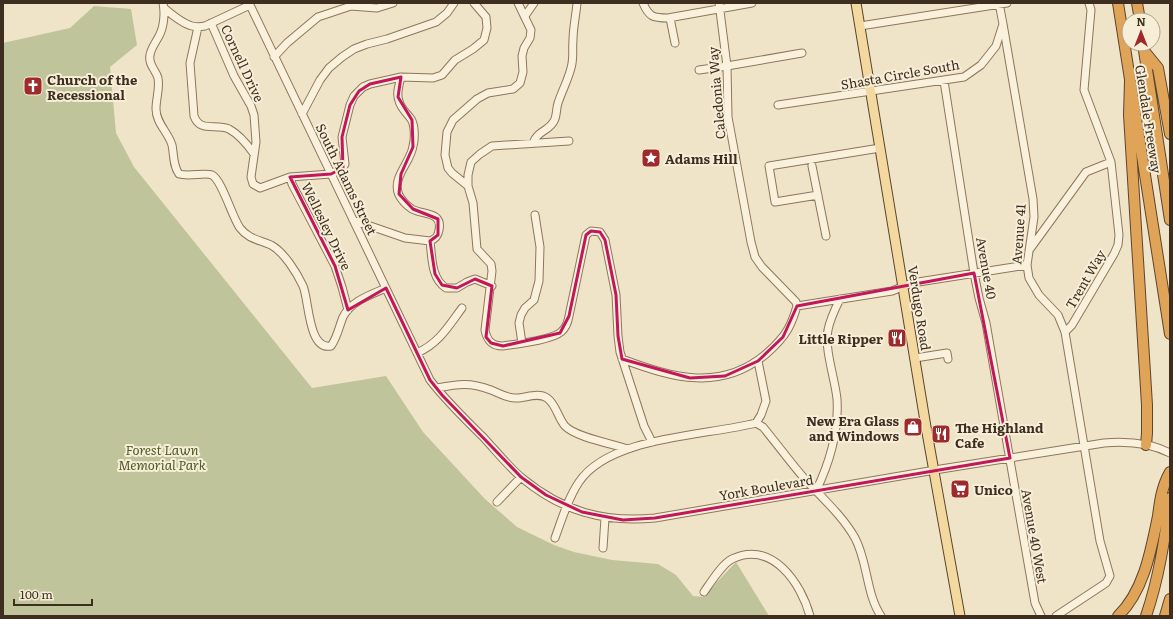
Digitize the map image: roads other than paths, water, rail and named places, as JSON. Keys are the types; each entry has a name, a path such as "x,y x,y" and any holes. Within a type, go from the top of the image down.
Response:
{"highway":[{"name":"Glendale Freeway","path":"1118,3 1170,334"},
{"name":"Glendale Freeway","path":"1145,52 1170,220"},
{"path":"1147,52 1158,68 1170,134"},
{"path":"1130,81 1129,115 1147,405 1146,444"},
{"path":"1118,616 1139,586 1145,570 1157,521 1164,482 1170,472"},
{"path":"1146,616 1158,573 1166,531 1170,498"},
{"path":"1165,616 1170,599"}],"main road":[{"name":"Verdugo Road","path":"856,3 934,471 960,616"}],"street":[{"path":"274,56 318,17 351,6 377,8 393,3"},
{"path":"302,114 320,80 329,68 354,49 436,22 447,14 454,3"},
{"path":"290,177 331,174 343,168 345,164 342,137 350,105 354,96 363,87 401,77 433,78 442,75 455,60 484,40 487,28 486,17 474,3"},
{"path":"468,186 448,168 445,155 447,132 453,120 477,99 488,93 513,88 520,83 522,56 524,48 530,38 531,30 518,3"},
{"path":"525,16 534,3"},
{"path":"533,143 535,137 540,132 549,128 556,117 556,108 570,72 574,55 573,40 577,3"},
{"path":"643,3 646,11 651,16 658,18 670,18 720,6 752,3"},
{"path":"860,26 1002,3"},
{"name":"Shasta Circle South","path":"778,105 964,77 981,65 996,46 1003,24 1002,3"},
{"path":"1028,251 1086,172 1111,162 1084,90 1091,10 1089,3"},
{"name":"South Adams Street","path":"249,4 422,365"},
{"name":"Cornell Drive","path":"198,27 211,23 249,4"},
{"path":"164,6 187,24 198,27 190,63 194,116 196,122 204,126 222,126 235,132 248,145 254,154"},
{"path":"164,6 162,29 153,46 150,54 150,61 158,79 159,86 156,109 158,120 172,145 176,170 179,174 184,176 212,175 224,193 240,229 247,235 278,249 303,287 311,327 315,338 318,342 325,346 331,346 335,341 343,318 352,305 386,288"},
{"name":"Caledonia Way","path":"720,6 728,66 728,117 751,242 755,257 762,267 796,302 797,306"},
{"path":"670,18 675,43"},
{"name":"Cornell Drive","path":"211,23 234,76 251,106 254,115 256,142 251,177 253,184 260,188 264,188 274,182 290,177"},
{"name":"Avenue 41","path":"1003,24 1033,199 1034,217 1027,265 1029,278 1039,295 1058,315 1065,332 1100,540 1110,576 1106,583 1056,616"},
{"path":"699,70 802,53"},
{"path":"353,220 405,238 430,241 434,240 438,235 440,225 438,219 427,213 413,209 404,202 399,194 398,184 400,174 413,147 412,120 402,108 398,97 401,77"},
{"name":"Avenue 40","path":"944,81 974,273 986,324 1010,458"},
{"path":"569,141 492,146 471,162 468,175 468,186 473,203 477,249 491,264 492,271 492,286 485,330 486,337 490,343 497,346 548,338 560,333 567,325 586,235 591,231 600,232 605,240 616,295 620,352 644,426 652,442"},
{"path":"818,195 775,202 769,166 880,148"},
{"name":"Trent Way","path":"1065,332 1072,325 1118,245 1119,235 1111,162"},
{"path":"812,166 826,236"},
{"name":"Wellesley Drive","path":"290,177 292,184 335,266 348,310"},
{"path":"522,343 519,323 521,315 525,308 534,300 539,281 540,247 535,215"},
{"path":"430,241 436,274 442,285 446,288 457,288 476,279 492,286"},
{"path":"622,359 645,368 672,375 704,379 725,376 748,367 758,361 783,337 789,328 797,306 892,291 912,283 1027,265"},
{"path":"816,491 835,440 837,401 835,382 827,344 827,332 840,299"},
{"path":"417,353 436,342 462,308"},
{"path":"915,358 947,353 948,359"},
{"path":"756,424 766,402 758,361"},
{"name":"York Boulevard","path":"422,365 430,380 437,388 521,477 546,495 567,507 605,518 623,520 655,518 1010,458 1117,442 1146,444 1170,453"},
{"path":"437,388 472,384 516,398 540,395 547,398 565,426 572,431 580,435 628,448"},
{"path":"555,538 567,507 580,482 591,468 604,460 628,448 652,442 756,424 763,428 804,478 825,499 855,538 864,560 876,608 882,616"},
{"name":"Avenue 40 West","path":"1010,458 1035,603 1041,616"},
{"path":"497,502 521,477"},
{"path":"602,548 605,518"},
{"path":"704,592 731,560 753,554 764,556 773,560 782,567 791,578 801,594 810,616"}],"place":[{"name":"Church of the Recessional","path":"33,86"},
{"name":"Adams Hill","path":"651,158"},
{"name":"Little Ripper","path":"897,338"},
{"name":"New Era Glass and Windows","path":"913,427"},
{"name":"The Highland Cafe","path":"941,434"},
{"name":"Unico","path":"960,489"}],"park label":[{"name":"Forest Lawn Memorial Park","path":"162,456"}]}
